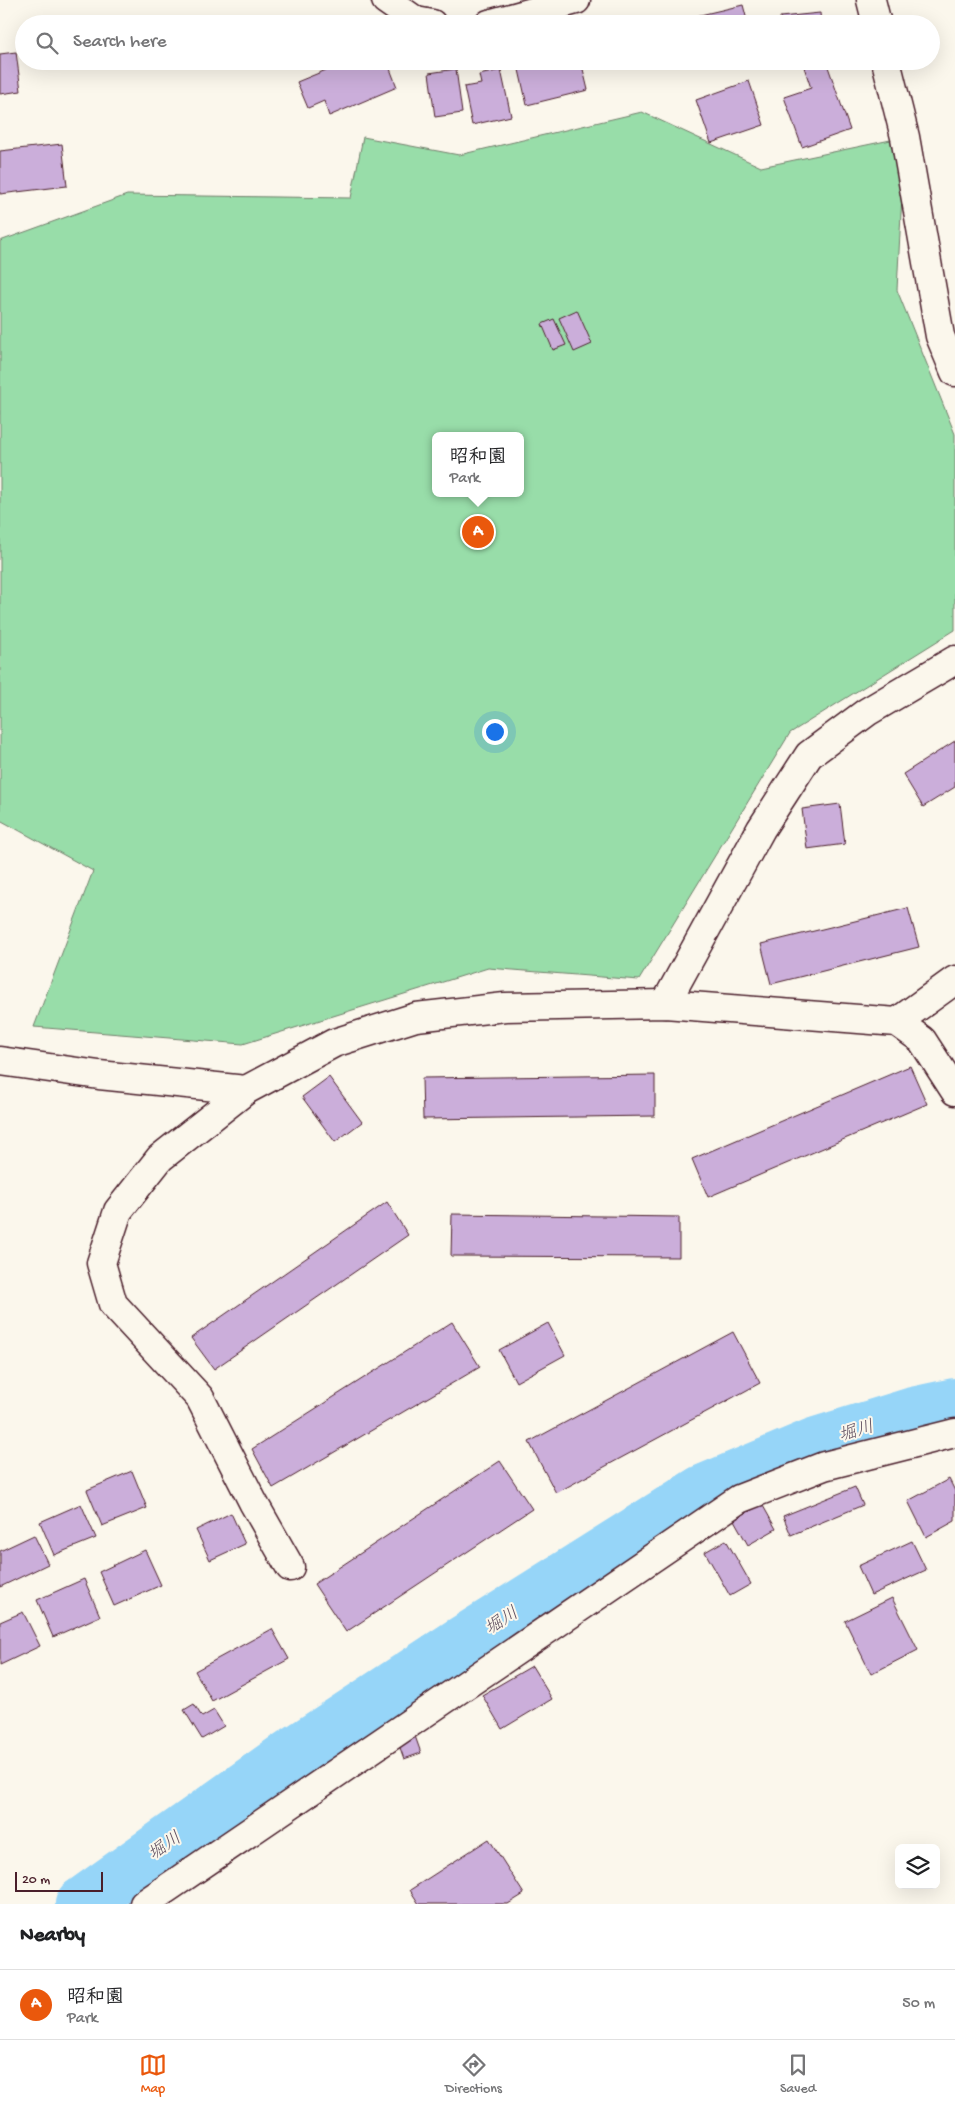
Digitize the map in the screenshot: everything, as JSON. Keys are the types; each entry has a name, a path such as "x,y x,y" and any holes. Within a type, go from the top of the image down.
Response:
{"street":[{"path":"386,0 407,15"},
{"path":"522,15 576,0"},
{"path":"871,0 875,15"},
{"path":"888,70 905,137 940,336 955,372"},
{"path":"665,1004 761,829 809,755 867,712 955,660"},
{"path":"897,1022 955,980"},
{"path":"290,1567 253,1502 200,1398 113,1304 101,1264 118,1211 160,1158 246,1090 334,1043 416,1017 504,1007 665,1004 897,1022 922,1040 955,1090"},
{"path":"0,1061 99,1075 246,1090"},
{"path":"144,1904 739,1499 824,1466 955,1433"}],"green space":[{"path":"642,112 761,167 905,137 897,290 955,434 955,630 790,733 639,980 488,968 243,1044 34,1027 93,871 0,820 0,241 127,195 351,198 363,137 459,155"}],"building":[{"path":"743,5 746,15 700,15"},
{"path":"820,13 820,15 800,15"},
{"path":"15,52 15,70 18,70 21,91 0,94 0,54"},
{"path":"326,70 390,70 397,87 329,116 324,101 308,108 297,82"},
{"path":"456,70 462,113 435,117 429,73"},
{"path":"501,70 511,116 472,125 464,87 481,84 479,75"},
{"path":"519,70 583,70 588,90 527,105"},
{"path":"805,70 829,70 850,130 802,147 784,97 811,88"},
{"path":"749,81 764,125 711,143 696,100"},
{"path":"62,144 67,186 0,194 0,151"},
{"path":"577,310 592,344 574,352 559,318"},
{"path":"554,319 566,345 553,350 542,324"},
{"path":"955,741 955,787 923,807 903,774"},
{"path":"840,804 845,844 807,849 802,809"},
{"path":"908,908 919,947 771,984 761,944"},
{"path":"910,1066 927,1104 708,1197 692,1159"},
{"path":"655,1075 655,1116 423,1119 422,1078"},
{"path":"329,1077 362,1122 335,1142 302,1097"},
{"path":"387,1202 408,1235 214,1369 191,1338"},
{"path":"452,1214 679,1217 679,1257 451,1256"},
{"path":"452,1322 480,1367 273,1488 252,1449"},
{"path":"548,1323 565,1355 516,1382 499,1350"},
{"path":"733,1332 760,1383 556,1493 529,1442"},
{"path":"500,1461 532,1509 346,1632 314,1584"},
{"path":"132,1471 147,1508 102,1526 87,1490"},
{"path":"949,1479 955,1491 955,1521 926,1537 908,1501"},
{"path":"855,1487 863,1505 791,1535 783,1516"},
{"path":"81,1504 96,1538 54,1555 40,1522"},
{"path":"762,1504 776,1529 748,1545 734,1520"},
{"path":"231,1513 245,1544 210,1560 196,1530"},
{"path":"34,1535 48,1564 0,1587 0,1551"},
{"path":"726,1540 751,1584 730,1596 705,1552"},
{"path":"912,1541 926,1570 871,1595 858,1566"},
{"path":"145,1550 161,1585 114,1606 99,1572"},
{"path":"84,1579 100,1616 53,1637 37,1600"},
{"path":"892,1598 918,1650 871,1674 845,1621"},
{"path":"23,1612 40,1646 0,1665 0,1622"},
{"path":"272,1629 289,1659 212,1701 195,1671"},
{"path":"532,1666 552,1699 502,1729 482,1695"},
{"path":"194,1704 202,1717 214,1710 224,1726 202,1739 184,1710"},
{"path":"415,1736 421,1753 404,1759 398,1742"},
{"path":"489,1839 524,1894 508,1904 419,1904 410,1890"}],"waterway":[{"name":"堀川","path":"81,1904 283,1760 459,1644 702,1491 816,1443 913,1413 955,1404"}],"place":[{"name":"昭和園","path":"478,532"}]}
